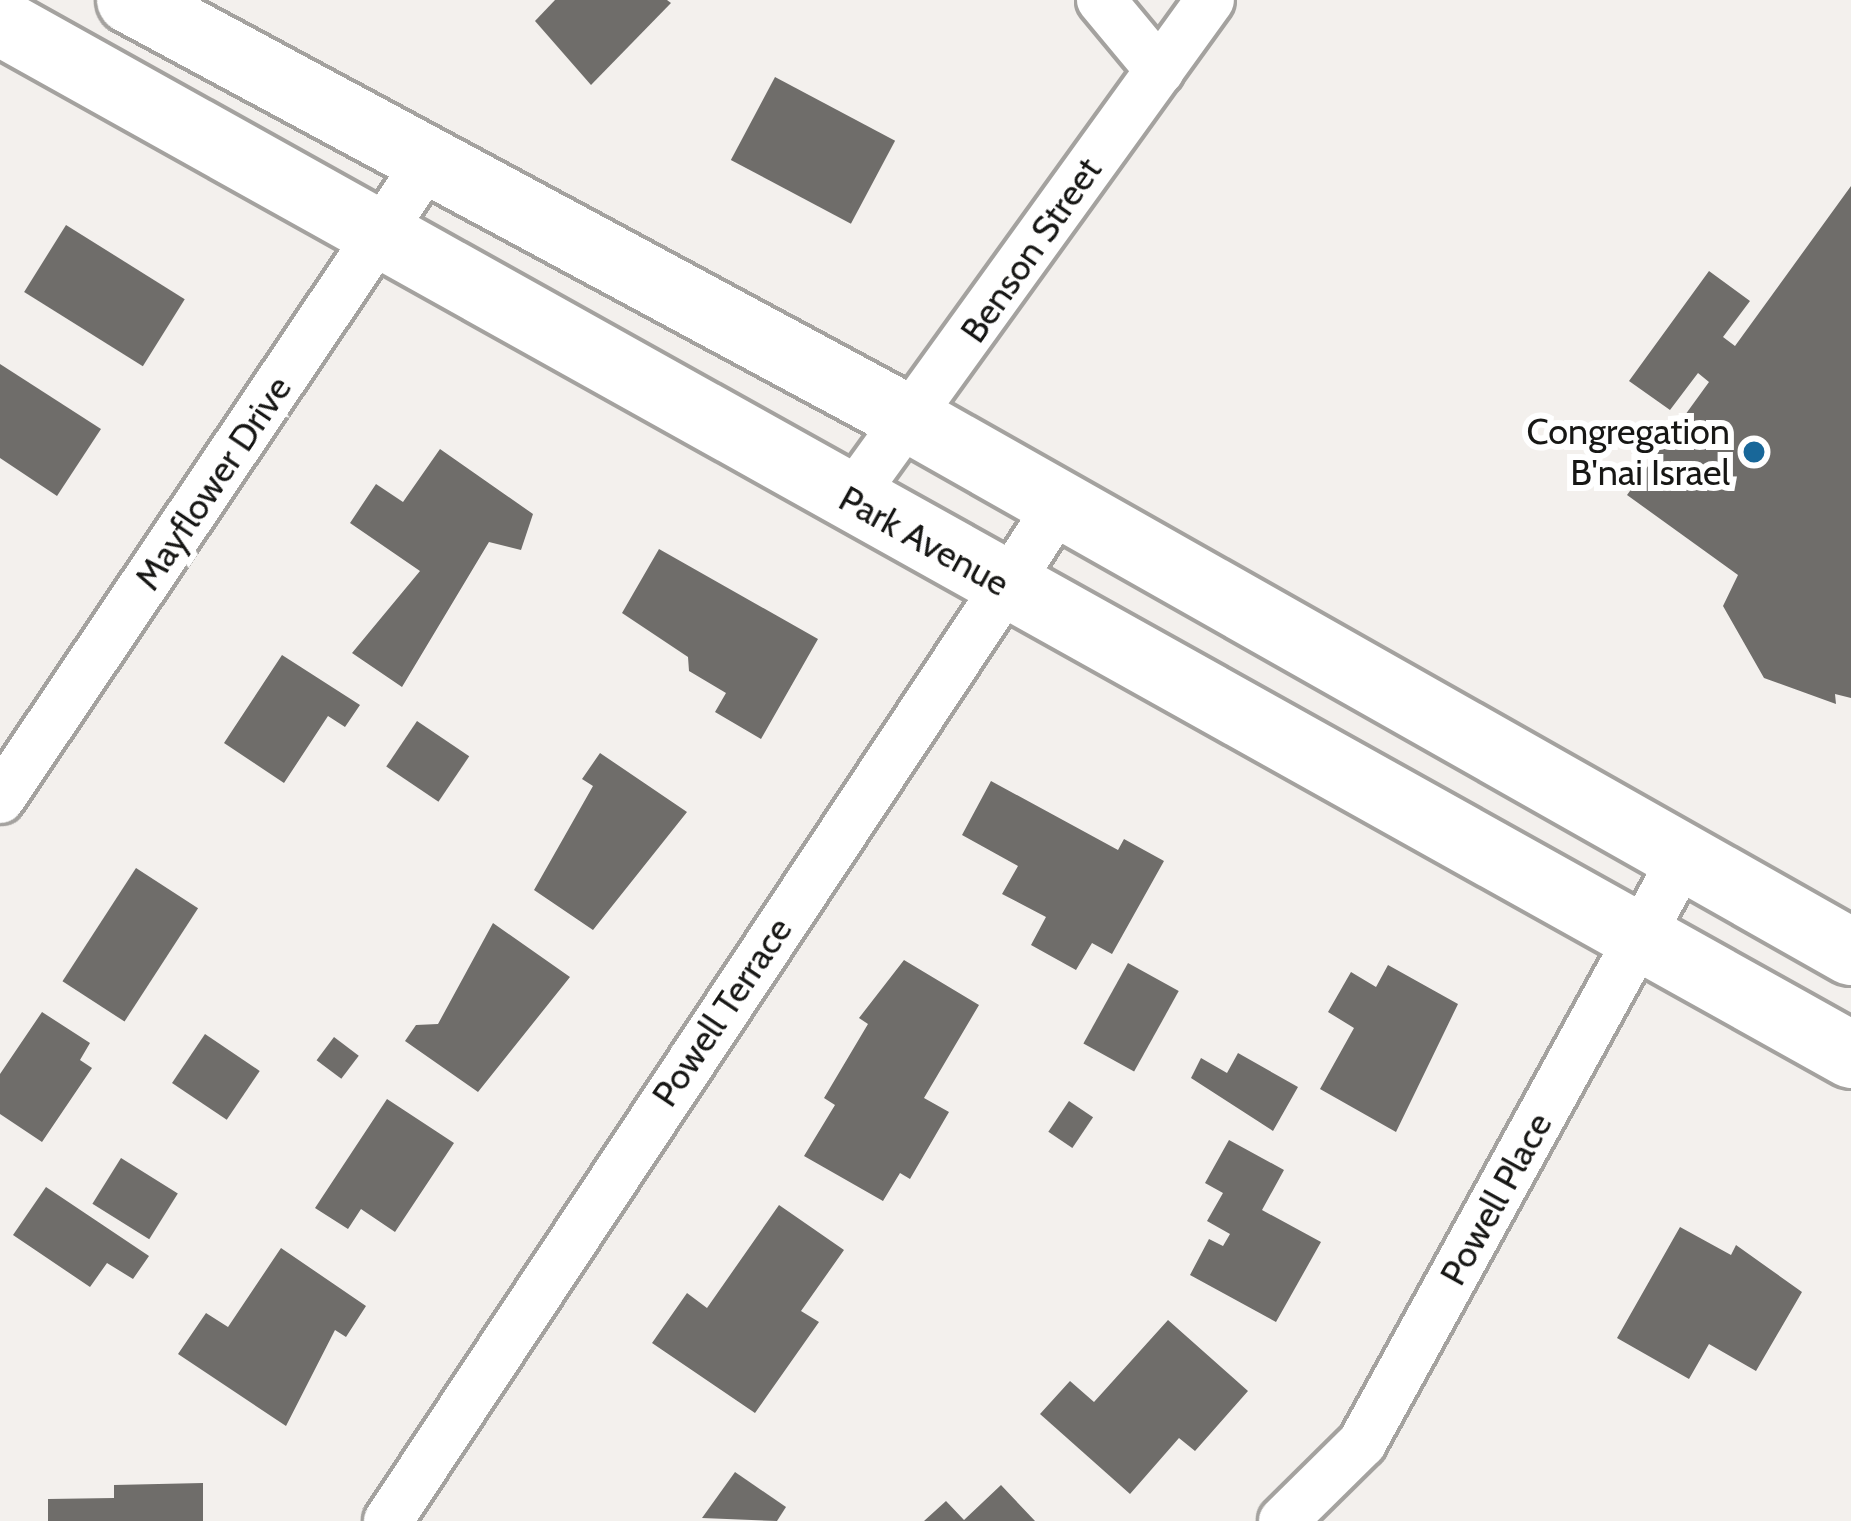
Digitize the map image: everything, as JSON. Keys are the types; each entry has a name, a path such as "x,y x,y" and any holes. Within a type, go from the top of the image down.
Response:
{"main road":[{"path":"152,5 425,166 911,420 1851,952"},
{"name":"Park Avenue","path":"0,22 1851,1055"}],"street":[{"path":"1101,0 1160,71"},
{"name":"Benson Street","path":"850,499 1210,0"},
{"path":"98,76 152,5"},
{"name":"Mayflower Drive","path":"0,799 425,166"},
{"name":"Powell Terrace","path":"388,1521 1060,504"},
{"name":"Powell Place","path":"1283,1521 1362,1443 1683,859"}],"building":[{"path":"555,0 671,3 591,85 535,21"},
{"path":"775,77 895,141 851,224 731,160"},
{"name":"Congregation B'nai Israel","path":"1851,186 1851,698 1835,694 1836,704 1764,678 1723,606 1738,575 1627,495 1709,382 1698,373 1670,410 1629,381 1709,271 1750,301 1723,337 1735,346"},
{"path":"66,225 185,299 143,366 24,292"},
{"path":"0,364 101,429 57,496 0,458"},
{"path":"440,449 533,514 521,550 489,542 402,687 352,653 420,571 350,523 376,484 403,502"},
{"path":"659,549 818,639 761,739 715,712 726,693 689,671 688,657 622,613"},
{"path":"282,655 360,705 345,727 328,716 284,783 224,743"},
{"path":"417,721 469,756 438,802 386,767"},
{"path":"600,753 687,812 593,930 534,890 593,786 582,779"},
{"path":"991,781 1118,850 1124,839 1164,861 1112,954 1092,943 1076,970 1031,945 1046,917 1002,894 1018,866 962,835"},
{"path":"136,868 198,908 125,1022 62,981"},
{"path":"493,923 570,977 478,1092 405,1041 416,1025 438,1024"},
{"path":"904,960 979,1005 924,1098 949,1112 910,1179 900,1173 883,1201 804,1156 835,1105 824,1098 868,1024 859,1018"},
{"path":"1128,963 1179,991 1134,1072 1083,1043"},
{"path":"1388,965 1458,1004 1396,1132 1320,1089 1354,1028 1328,1012 1351,972 1376,987"},
{"path":"42,1012 90,1043 80,1060 92,1068 42,1142 0,1114 0,1074"},
{"path":"205,1034 260,1071 227,1120 172,1083"},
{"path":"334,1037 359,1056 341,1079 317,1060"},
{"path":"1238,1053 1298,1087 1273,1131 1191,1078 1201,1058 1227,1073"},
{"path":"387,1099 454,1143 395,1232 361,1209 348,1229 315,1208"},
{"path":"1069,1101 1093,1117 1072,1148 1048,1132"},
{"path":"1229,1140 1284,1170 1262,1210 1321,1242 1276,1322 1190,1275 1209,1239 1223,1246 1230,1234 1207,1221 1223,1193 1205,1183"},
{"path":"121,1158 178,1194 149,1239 92,1204"},
{"path":"46,1187 149,1256 133,1279 107,1263 90,1287 13,1235"},
{"path":"779,1205 844,1250 801,1311 819,1322 755,1413 652,1343 687,1293 707,1308"},
{"path":"1680,1227 1731,1255 1736,1245 1802,1292 1756,1371 1709,1344 1689,1379 1617,1338"},
{"path":"281,1248 366,1306 346,1337 335,1330 286,1426 178,1354 206,1313 228,1327"},
{"path":"1168,1320 1248,1391 1195,1451 1179,1438 1130,1494 1040,1414 1070,1381 1094,1402"},
{"path":"735,1472 786,1507 777,1521 702,1518"},
{"path":"203,1483 203,1521 48,1521 48,1499 114,1498 114,1485"},
{"path":"1001,1485 1035,1521 924,1521 946,1501 964,1520"}],"place":[{"name":"Congregation B'nai Israel","path":"1754,452"}]}
